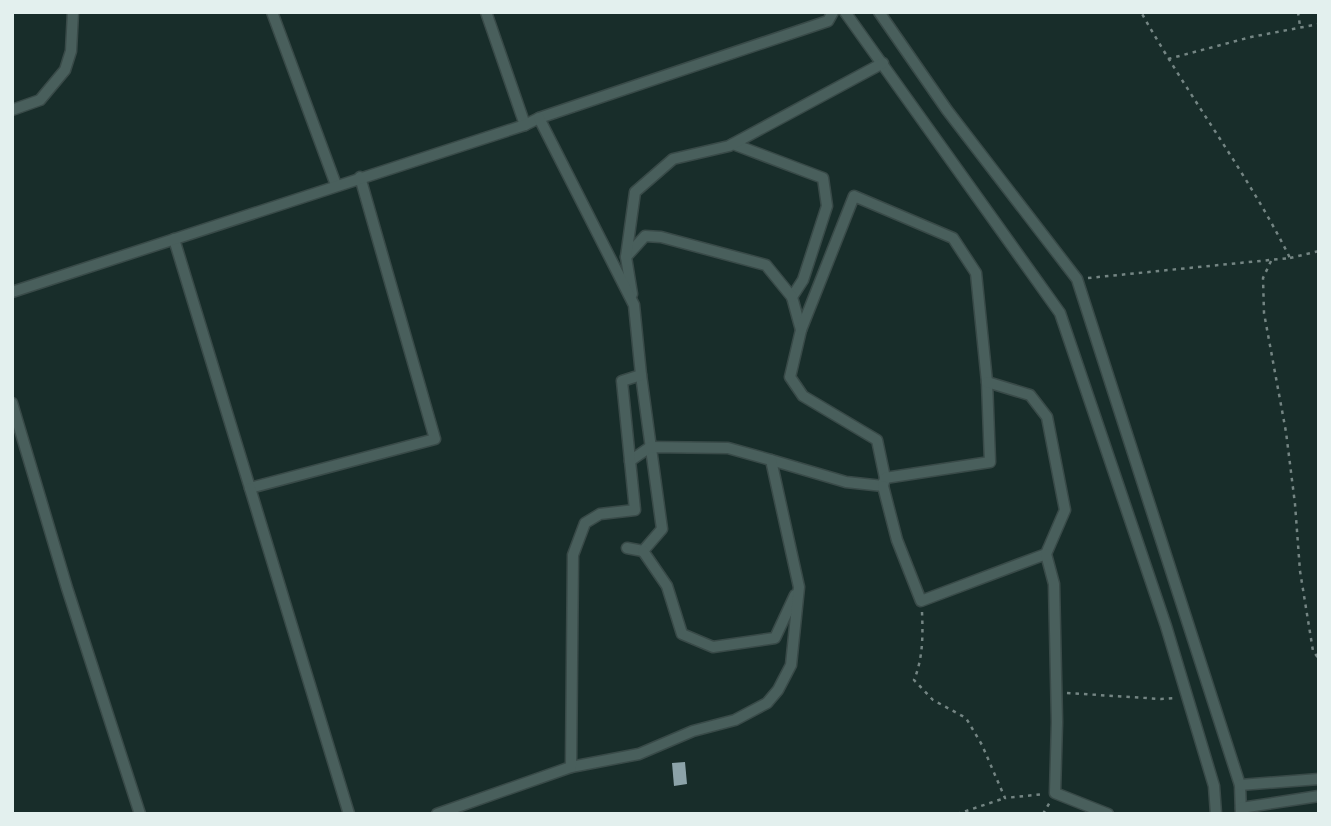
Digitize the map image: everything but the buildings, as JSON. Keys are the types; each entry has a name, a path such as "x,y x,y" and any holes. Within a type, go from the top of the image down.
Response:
{"street":[{"path":"12,110 40,100 65,70 71,51 74,12"},
{"path":"272,12 336,185"},
{"path":"485,12 525,125"},
{"path":"12,292 525,125 828,21 833,12"},
{"path":"845,12 1060,313 1166,626 1214,786 1216,814"},
{"path":"879,12 947,110 1077,279 1240,785 1241,811 1319,796"},
{"path":"643,551 662,529 634,305 625,257 635,192 673,159 733,144 883,62"},
{"path":"539,118 634,305"},
{"path":"733,144 823,178 827,206 803,280 792,297"},
{"path":"250,488 435,439 360,177"},
{"path":"630,461 650,447 728,448 846,482 884,482 990,462 987,382 976,273 953,238 854,196 801,330 790,377 803,396 877,440 884,482 897,540 921,601 1046,554"},
{"path":"625,257 645,236 661,237 766,265 792,297 801,330"},
{"path":"174,239 349,814"},
{"path":"571,767 573,555 585,523 600,514 635,510 622,381 641,376"},
{"path":"987,382 1030,395 1047,417 1065,510 1046,554 1054,583 1057,692 1055,793 1108,814"},
{"path":"12,403 67,588 140,814"},
{"path":"437,814 571,767 639,754 693,732 736,720 767,703 778,690 791,665 799,587 771,460"},
{"path":"627,548 643,551 667,586 682,634 713,647 775,638 799,587"},
{"path":"1240,785 1319,779"}],"path":[{"path":"1142,12 1168,59 1267,213 1290,258"},
{"path":"1297,12 1300,27"},
{"path":"1168,59 1319,24"},
{"path":"1077,279 1290,258 1319,251"},
{"path":"1271,260 1263,278 1264,313 1286,432 1300,571 1312,651 1319,659"},
{"path":"921,601 923,637 919,669 914,680 933,700 967,718 1005,798"},
{"path":"1057,692 1161,699 1188,697"},
{"path":"957,814 1005,798 1055,793"}]}
